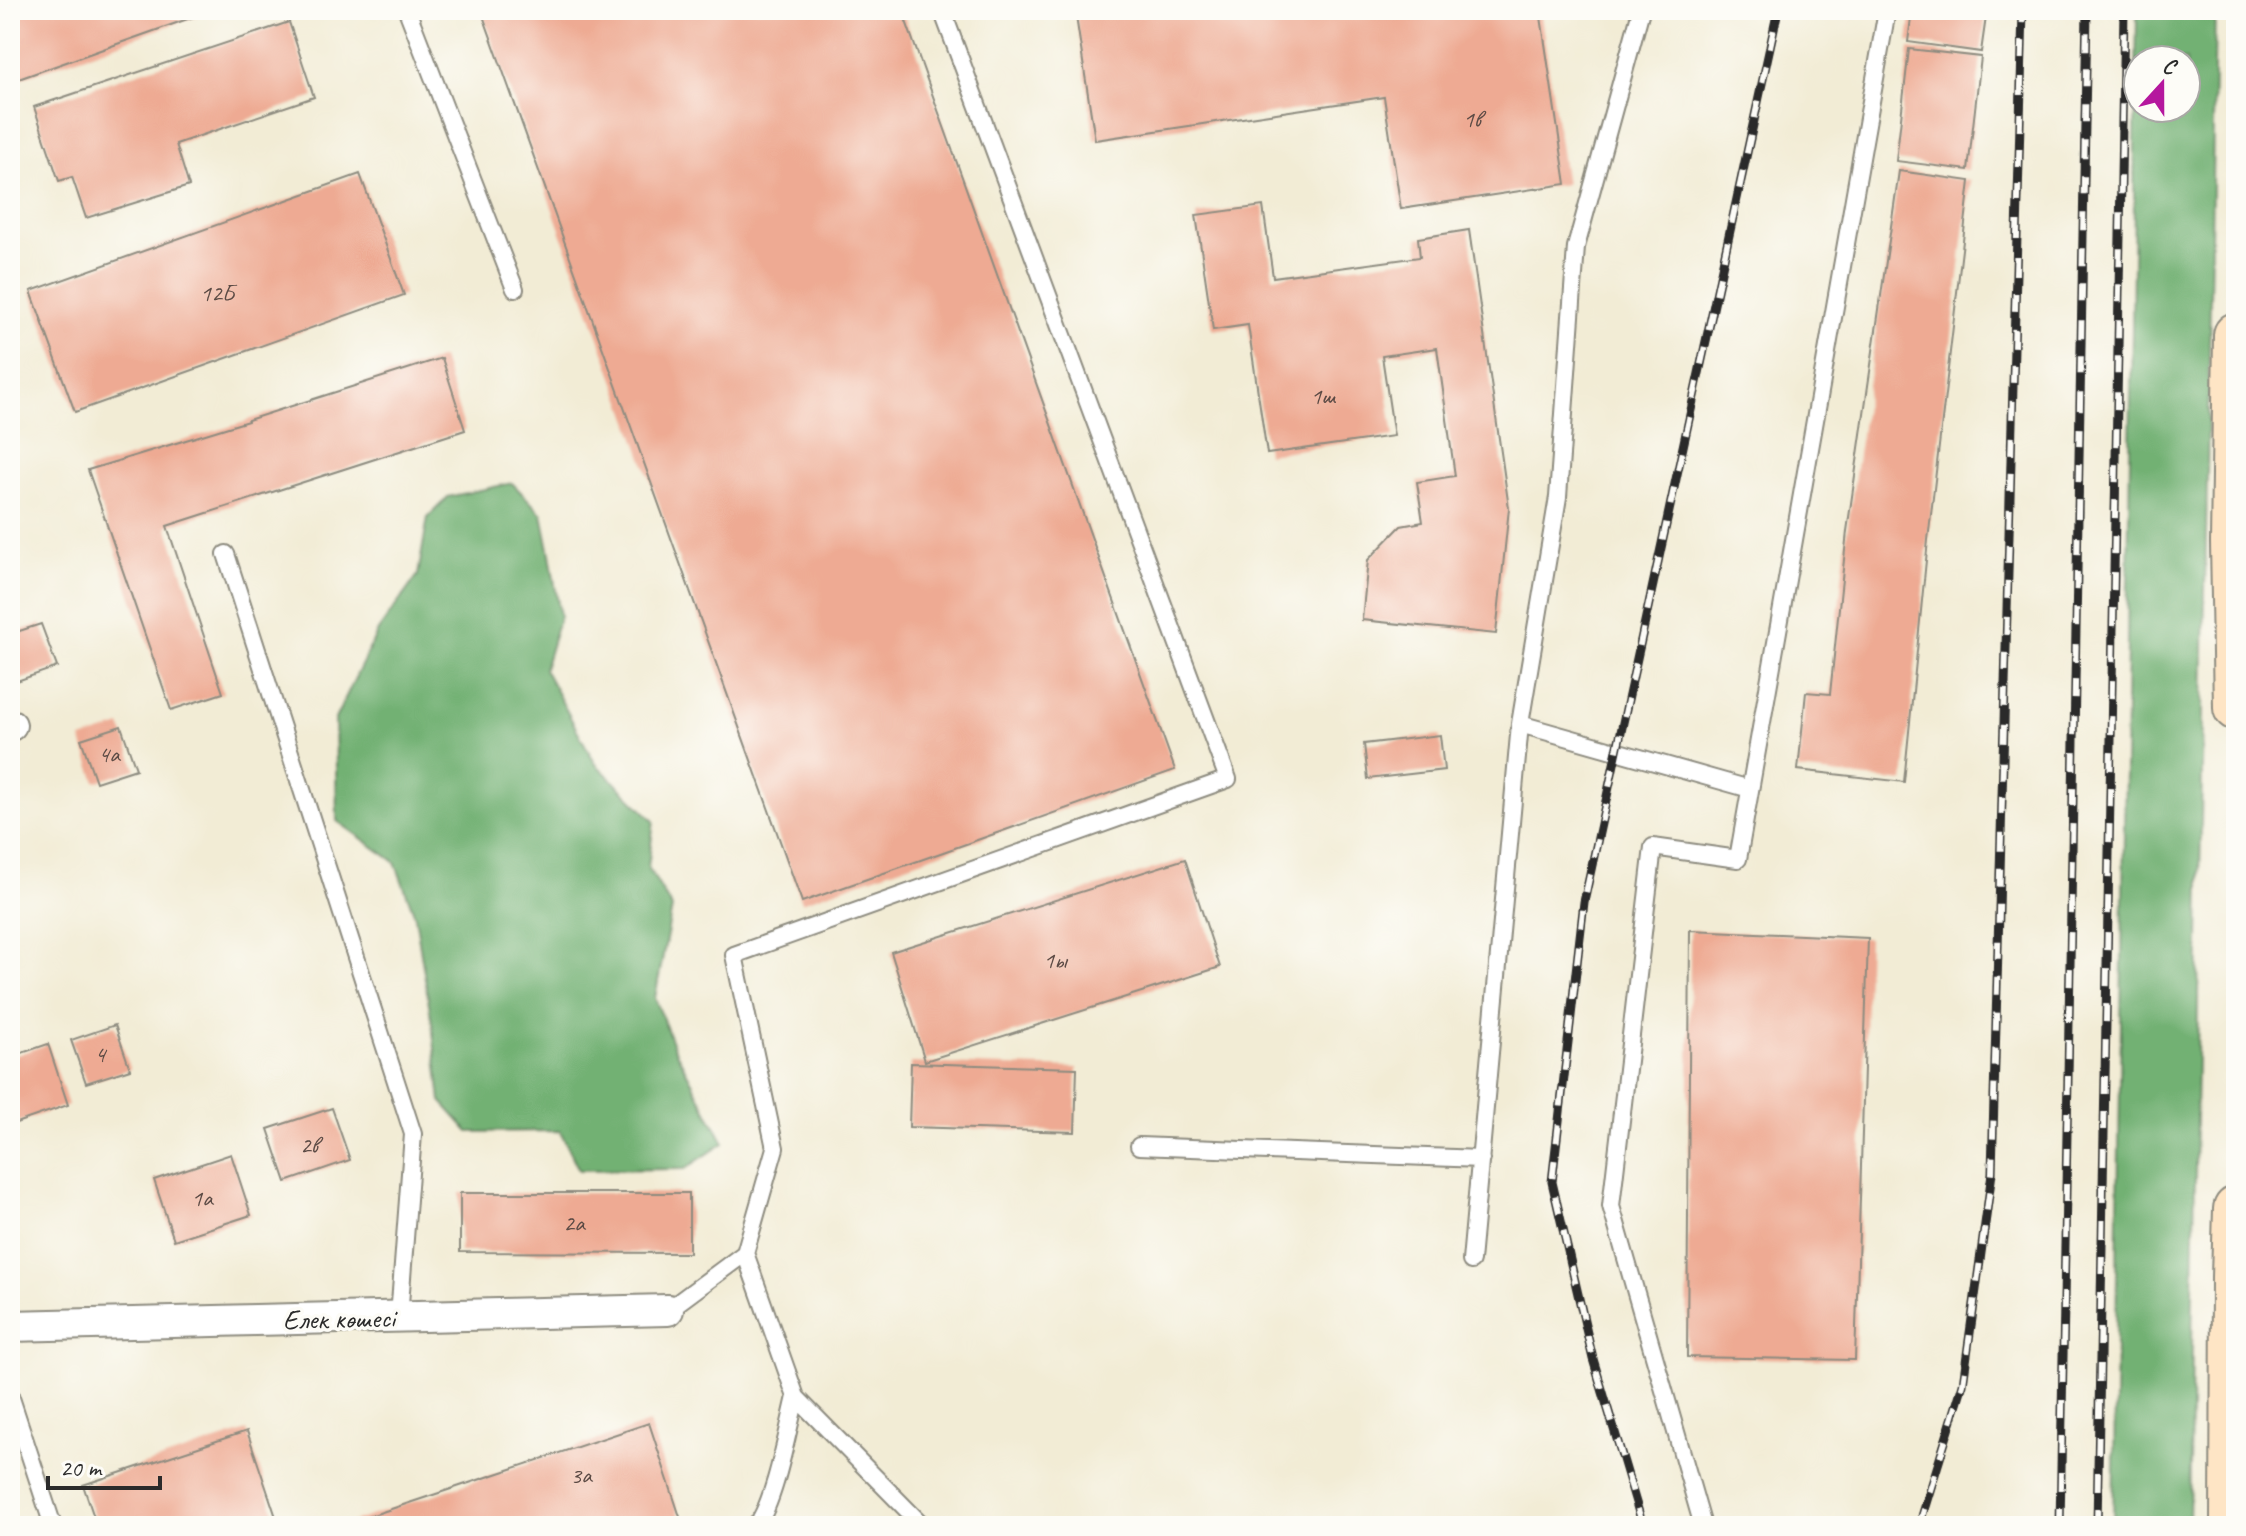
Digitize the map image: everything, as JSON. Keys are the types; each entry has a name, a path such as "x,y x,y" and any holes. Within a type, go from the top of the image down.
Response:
{"street":[{"path":"2236,335 2236,708"},
{"path":"2234,1511 2236,1209"},
{"name":"Елек көшесі","path":"10,1326 668,1310"}],"lane":[{"path":"407,10 515,289"},
{"path":"923,1526 796,1397 745,1253 775,1148 734,955 1228,779 942,10"},
{"path":"1471,1261 1520,724 1558,497 1576,247 1641,10"},
{"path":"1703,1526 1611,1206 1653,847 1738,859 1887,10"},
{"path":"226,554 413,1134 399,1317"},
{"path":"1520,724 1750,789"},
{"path":"1139,1146 1481,1159"},
{"path":"668,1310 745,1253"},
{"path":"10,1395 53,1526"},
{"path":"756,1526 762,1518 777,1472 796,1397"}],"green space":[{"path":"2137,10 2215,10 2189,1526 2113,1526 2135,124 2202,124 2202,44 2136,44"},
{"path":"512,483 542,514 550,554 560,616 544,669 595,763 654,821 648,867 672,908 655,998 674,1048 724,1143 685,1169 579,1170 560,1131 469,1132 441,1101 415,916 395,862 337,821 335,719 378,631 418,575 428,517 448,497"}],"building":[{"path":"10,10 213,10 10,82"},
{"path":"481,10 902,10 1175,770 802,902"},
{"path":"1075,10 1540,10 1566,184 1401,209 1384,97 1095,140"},
{"path":"1912,10 1987,10 1981,52 1908,42"},
{"path":"289,22 314,97 176,144 189,186 86,218 72,177 59,181 34,107"},
{"path":"1909,49 1981,57 1968,170 1896,161"},
{"path":"1899,171 1970,181 1928,540 1904,782 1798,770 1806,692 1830,694 1847,531"},
{"path":"360,174 404,295 75,412 31,291"},
{"path":"1263,206 1273,277 1420,257 1418,238 1469,230 1509,508 1496,634 1362,620 1368,560 1401,526 1423,522 1417,482 1455,476 1437,348 1382,356 1394,436 1267,454 1248,325 1213,330 1196,215"},
{"path":"442,358 465,430 167,526 223,693 171,710 88,470"},
{"path":"41,624 57,667 17,681 10,661 10,634"},
{"path":"121,726 136,769 96,782 81,739"},
{"path":"1440,735 1444,770 1368,779 1364,744"},
{"path":"1185,859 1220,967 925,1061 891,952"},
{"path":"1690,930 1868,938 1855,1360 1687,1357"},
{"path":"115,1025 130,1069 86,1083 71,1040"},
{"path":"48,1044 68,1105 10,1125 10,1057"},
{"path":"911,1063 1077,1068 1075,1132 909,1127"},
{"path":"332,1108 350,1160 286,1182 268,1129"},
{"path":"231,1154 251,1215 174,1240 154,1180"},
{"path":"460,1193 689,1193 689,1253 460,1252"},
{"path":"649,1423 683,1526 343,1526 343,1525"},
{"path":"247,1431 279,1526 97,1526 83,1485"}],"railway":[{"path":"1643,1526 1593,1359 1552,1182 1584,902 1778,10"},
{"path":"1919,1526 1963,1384 1992,1173 2023,10"},
{"path":"2060,1526 2087,10"},
{"path":"2097,1526 2124,10"}]}
